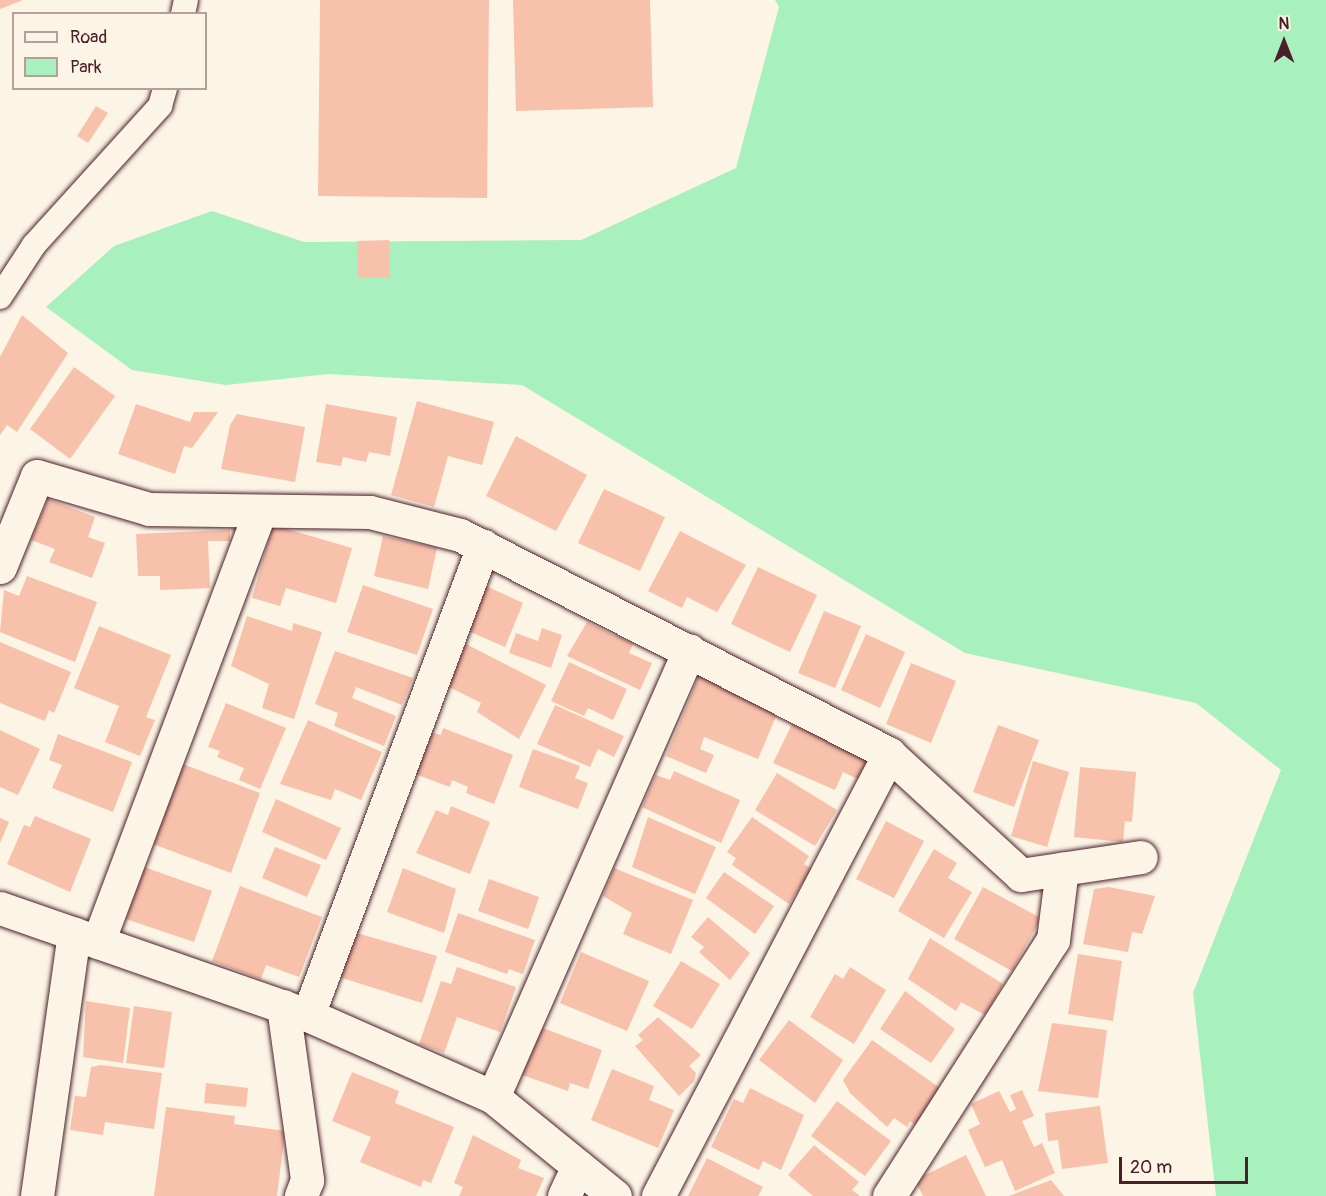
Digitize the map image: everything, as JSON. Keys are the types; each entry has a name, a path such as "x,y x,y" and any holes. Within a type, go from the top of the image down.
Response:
{"street":[{"path":"0,567 37,476 149,509 370,512 460,535 889,754 1021,875 1141,857"},
{"path":"37,1196 86,938 260,511"},
{"path":"301,1196 307,1180 296,1011 483,546"},
{"path":"493,1097 689,651"},
{"path":"658,1196 889,754"},
{"path":"889,1196 1053,940 1062,869"},
{"path":"0,908 296,1011 493,1097 615,1196"},
{"path":"564,1196 578,1166"}],"lane":[{"path":"0,297 34,245 160,106 164,90"}],"green space":[{"path":"775,0 1326,0 1326,1196 1216,1196 1193,993 1281,770 1196,703 965,653 522,385 328,374 226,385 132,370 46,307 114,246 212,211 304,242 581,240 736,168 779,7"}],"building":[{"path":"0,0 23,0 0,9"},
{"path":"320,0 489,0 487,198 318,196"},
{"path":"513,0 650,0 653,107 516,111"},
{"path":"96,106 108,113 88,143 77,136"},
{"path":"389,240 390,277 358,277 357,241"},
{"path":"22,315 68,353 17,432 7,425 0,435 0,357"},
{"path":"74,367 115,396 70,459 30,429"},
{"path":"417,401 494,422 482,465 448,456 434,507 391,495"},
{"path":"136,404 190,422 194,412 218,412 192,448 184,446 175,474 118,454"},
{"path":"326,404 397,417 390,456 369,452 366,462 343,457 341,466 316,462"},
{"path":"237,414 305,427 295,482 221,469 230,425"},
{"path":"516,436 587,475 556,531 486,496"},
{"path":"604,489 665,517 640,571 578,543"},
{"path":"48,499 95,517 88,537 105,543 92,578 49,562 55,549 31,540"},
{"path":"273,525 352,548 336,603 286,588 280,606 252,598"},
{"path":"230,530 230,541 208,541 210,588 160,590 160,576 138,576 136,534"},
{"path":"680,531 746,565 717,612 687,597 682,608 648,591"},
{"path":"383,536 437,548 428,589 374,576"},
{"path":"758,567 817,595 790,652 731,624"},
{"path":"27,576 97,602 75,662 0,632 4,590 19,596"},
{"path":"363,585 433,609 417,655 347,632"},
{"path":"486,586 523,603 505,647 466,630"},
{"path":"824,611 861,626 835,688 798,673"},
{"path":"247,616 292,631 293,623 322,632 294,719 262,708 269,684 231,666"},
{"path":"587,622 633,644 629,653 652,663 640,690 567,656"},
{"path":"99,626 171,655 146,717 155,720 140,756 105,742 119,706 74,688"},
{"path":"542,628 562,635 551,668 509,653 516,633 538,641"},
{"path":"866,634 905,652 880,708 841,690"},
{"path":"0,642 71,672 54,713 49,710 45,721 0,703"},
{"path":"466,644 546,685 519,739 477,712 481,703 445,685"},
{"path":"335,651 413,678 402,705 356,687 352,698 396,716 384,746 334,726 338,713 315,704"},
{"path":"569,662 627,689 613,720 588,708 584,716 551,701"},
{"path":"911,663 956,681 931,743 886,724"},
{"path":"699,676 779,709 758,759 704,737 700,749 714,755 706,773 666,756"},
{"path":"226,703 286,728 260,789 239,780 244,768 217,757 220,751 208,747"},
{"path":"555,705 624,736 614,757 598,749 590,767 537,744"},
{"path":"308,720 382,752 361,800 335,789 331,800 280,784"},
{"path":"792,724 869,760 860,780 843,772 835,790 773,763"},
{"path":"998,725 1039,740 1014,807 973,792"},
{"path":"443,728 513,755 494,804 466,793 468,787 452,780 450,787 415,774 431,732 441,735"},
{"path":"0,730 40,749 18,795 0,787"},
{"path":"58,734 132,762 113,812 52,788 62,765 49,760"},
{"path":"533,749 580,766 575,778 588,783 578,809 519,787"},
{"path":"1033,761 1069,772 1047,847 1011,836"},
{"path":"180,763 260,793 231,873 150,843"},
{"path":"1080,767 1136,772 1132,822 1125,821 1123,842 1074,837"},
{"path":"674,771 740,800 721,843 642,807 656,775 670,780"},
{"path":"777,773 837,810 815,846 755,810"},
{"path":"276,799 341,828 326,860 262,832"},
{"path":"451,806 490,822 470,874 416,853 436,810 448,815"},
{"path":"35,816 91,839 70,892 7,864 24,825 30,827"},
{"path":"648,817 716,847 695,894 632,867"},
{"path":"752,817 809,856 804,864 812,869 789,904 732,865 736,858 727,852"},
{"path":"0,818 9,822 0,843"},
{"path":"886,821 924,841 894,898 856,879"},
{"path":"275,847 321,865 307,897 262,878"},
{"path":"934,849 957,863 948,878 972,892 944,938 898,911"},
{"path":"144,867 212,891 194,942 126,919"},
{"path":"403,868 456,889 444,933 387,912"},
{"path":"614,868 693,900 671,954 623,934 632,913 603,896"},
{"path":"724,872 774,906 755,934 706,898"},
{"path":"489,879 539,897 528,929 478,911"},
{"path":"240,886 322,917 299,977 266,965 261,979 212,961"},
{"path":"983,887 1041,918 1012,971 954,939"},
{"path":"1109,887 1155,896 1142,934 1132,932 1128,952 1083,944 1094,889"},
{"path":"458,913 535,940 523,974 509,969 507,974 445,952"},
{"path":"708,917 750,953 730,980 699,952 704,947 691,937"},
{"path":"353,932 437,956 422,1003 339,977"},
{"path":"930,938 1003,984 985,1015 961,1002 956,1011 908,979"},
{"path":"581,952 649,981 627,1031 560,1003"},
{"path":"1078,954 1122,961 1113,1021 1068,1014"},
{"path":"681,961 720,984 692,1029 653,1006"},
{"path":"457,967 516,987 500,1032 457,1017 444,1053 419,1044 441,981 451,984"},
{"path":"850,967 886,990 854,1044 810,1017 835,974 843,979"},
{"path":"905,991 955,1029 931,1063 880,1029"},
{"path":"86,1001 130,1008 123,1063 83,1057"},
{"path":"134,1006 172,1012 164,1068 126,1063"},
{"path":"658,1017 701,1055 689,1066 696,1073 694,1081 679,1096 635,1046 643,1040 638,1035"},
{"path":"789,1020 843,1060 815,1103 759,1060"},
{"path":"1052,1023 1107,1030 1098,1098 1038,1091"},
{"path":"540,1027 602,1050 588,1089 570,1083 568,1091 522,1075"},
{"path":"872,1040 940,1088 916,1126 910,1121 907,1127 894,1118 887,1127 850,1093 843,1080"},
{"path":"101,1065 162,1073 154,1129 105,1122 103,1135 70,1130 75,1096 86,1097 91,1067"},
{"path":"612,1069 654,1086 649,1100 674,1110 658,1148 591,1120"},
{"path":"352,1072 399,1091 395,1103 454,1127 431,1183 423,1180 421,1187 360,1162 371,1137 332,1121"},
{"path":"206,1083 248,1088 246,1107 204,1103"},
{"path":"750,1088 804,1115 781,1170 763,1161 759,1170 711,1147 734,1099 743,1103"},
{"path":"1022,1090 1034,1116 1022,1121 1034,1147 1042,1143 1055,1173 1015,1191 1002,1160 985,1167 968,1130 980,1124 971,1104 999,1091 1010,1112 1016,1109 1010,1095"},
{"path":"837,1101 891,1141 865,1176 811,1136"},
{"path":"1100,1106 1108,1163 1062,1169 1058,1140 1048,1141 1045,1113"},
{"path":"166,1107 235,1116 234,1124 285,1131 277,1196 154,1196"},
{"path":"473,1135 521,1160 518,1168 544,1178 536,1196 459,1196 463,1187 454,1183"},
{"path":"814,1145 859,1182 852,1190 860,1196 813,1196 788,1175"},
{"path":"966,1155 986,1196 923,1196 915,1180"},
{"path":"707,1158 763,1187 758,1196 688,1196"},
{"path":"1051,1180 1064,1196 1009,1196"}]}
